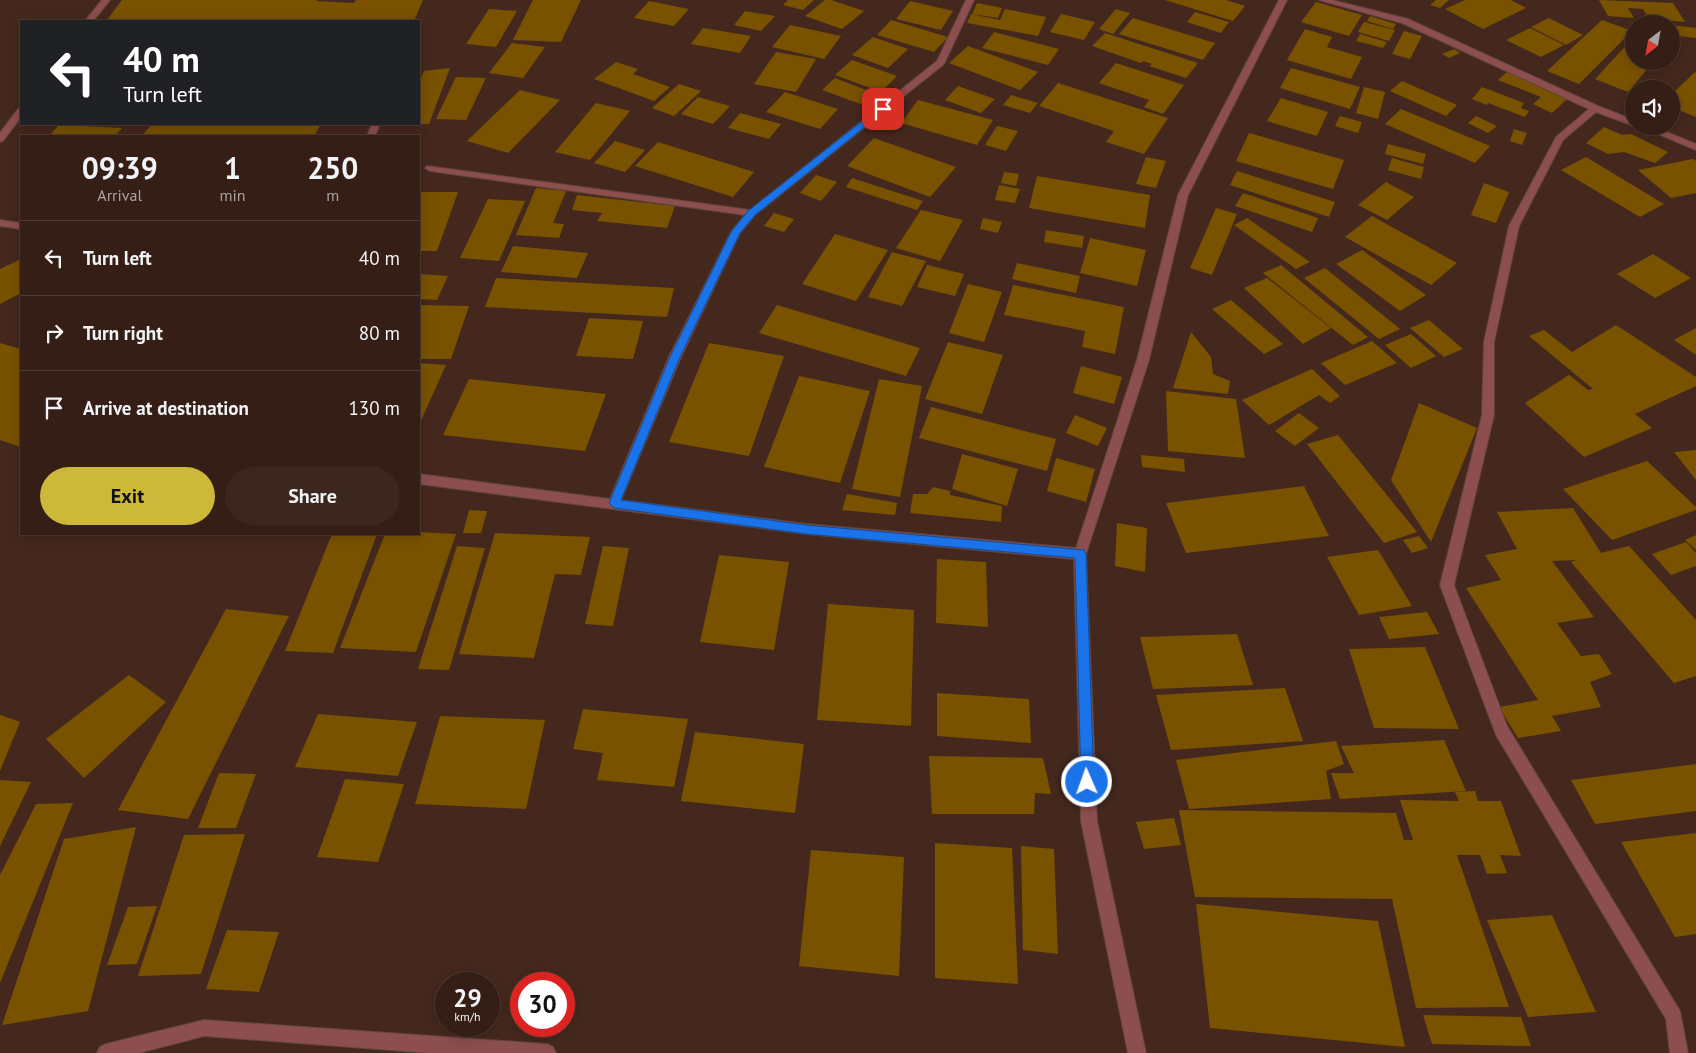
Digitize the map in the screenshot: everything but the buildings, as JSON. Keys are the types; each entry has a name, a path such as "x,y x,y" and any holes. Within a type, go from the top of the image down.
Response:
{"street":[{"path":"90,20 106,0"},
{"path":"614,503 675,357 736,232 752,213 941,62 970,0"},
{"path":"1136,1053 1089,821 1080,554 1143,360 1183,195 1283,0"},
{"path":"1323,0 1405,21 1595,108 1625,120"},
{"path":"1595,108 1560,139 1514,226 1489,342 1488,415 1447,585 1501,730 1674,1017 1679,1053"},
{"path":"0,139 20,111"},
{"path":"1666,135 1696,147"},
{"path":"430,168 752,213"},
{"path":"0,223 20,226"},
{"path":"420,479 806,529 1080,554"},
{"path":"106,1053 204,1028 547,1053"}],"route":[{"path":"883,109 752,213 736,232 675,357 614,503 806,529 1080,554 1087,782"}]}
